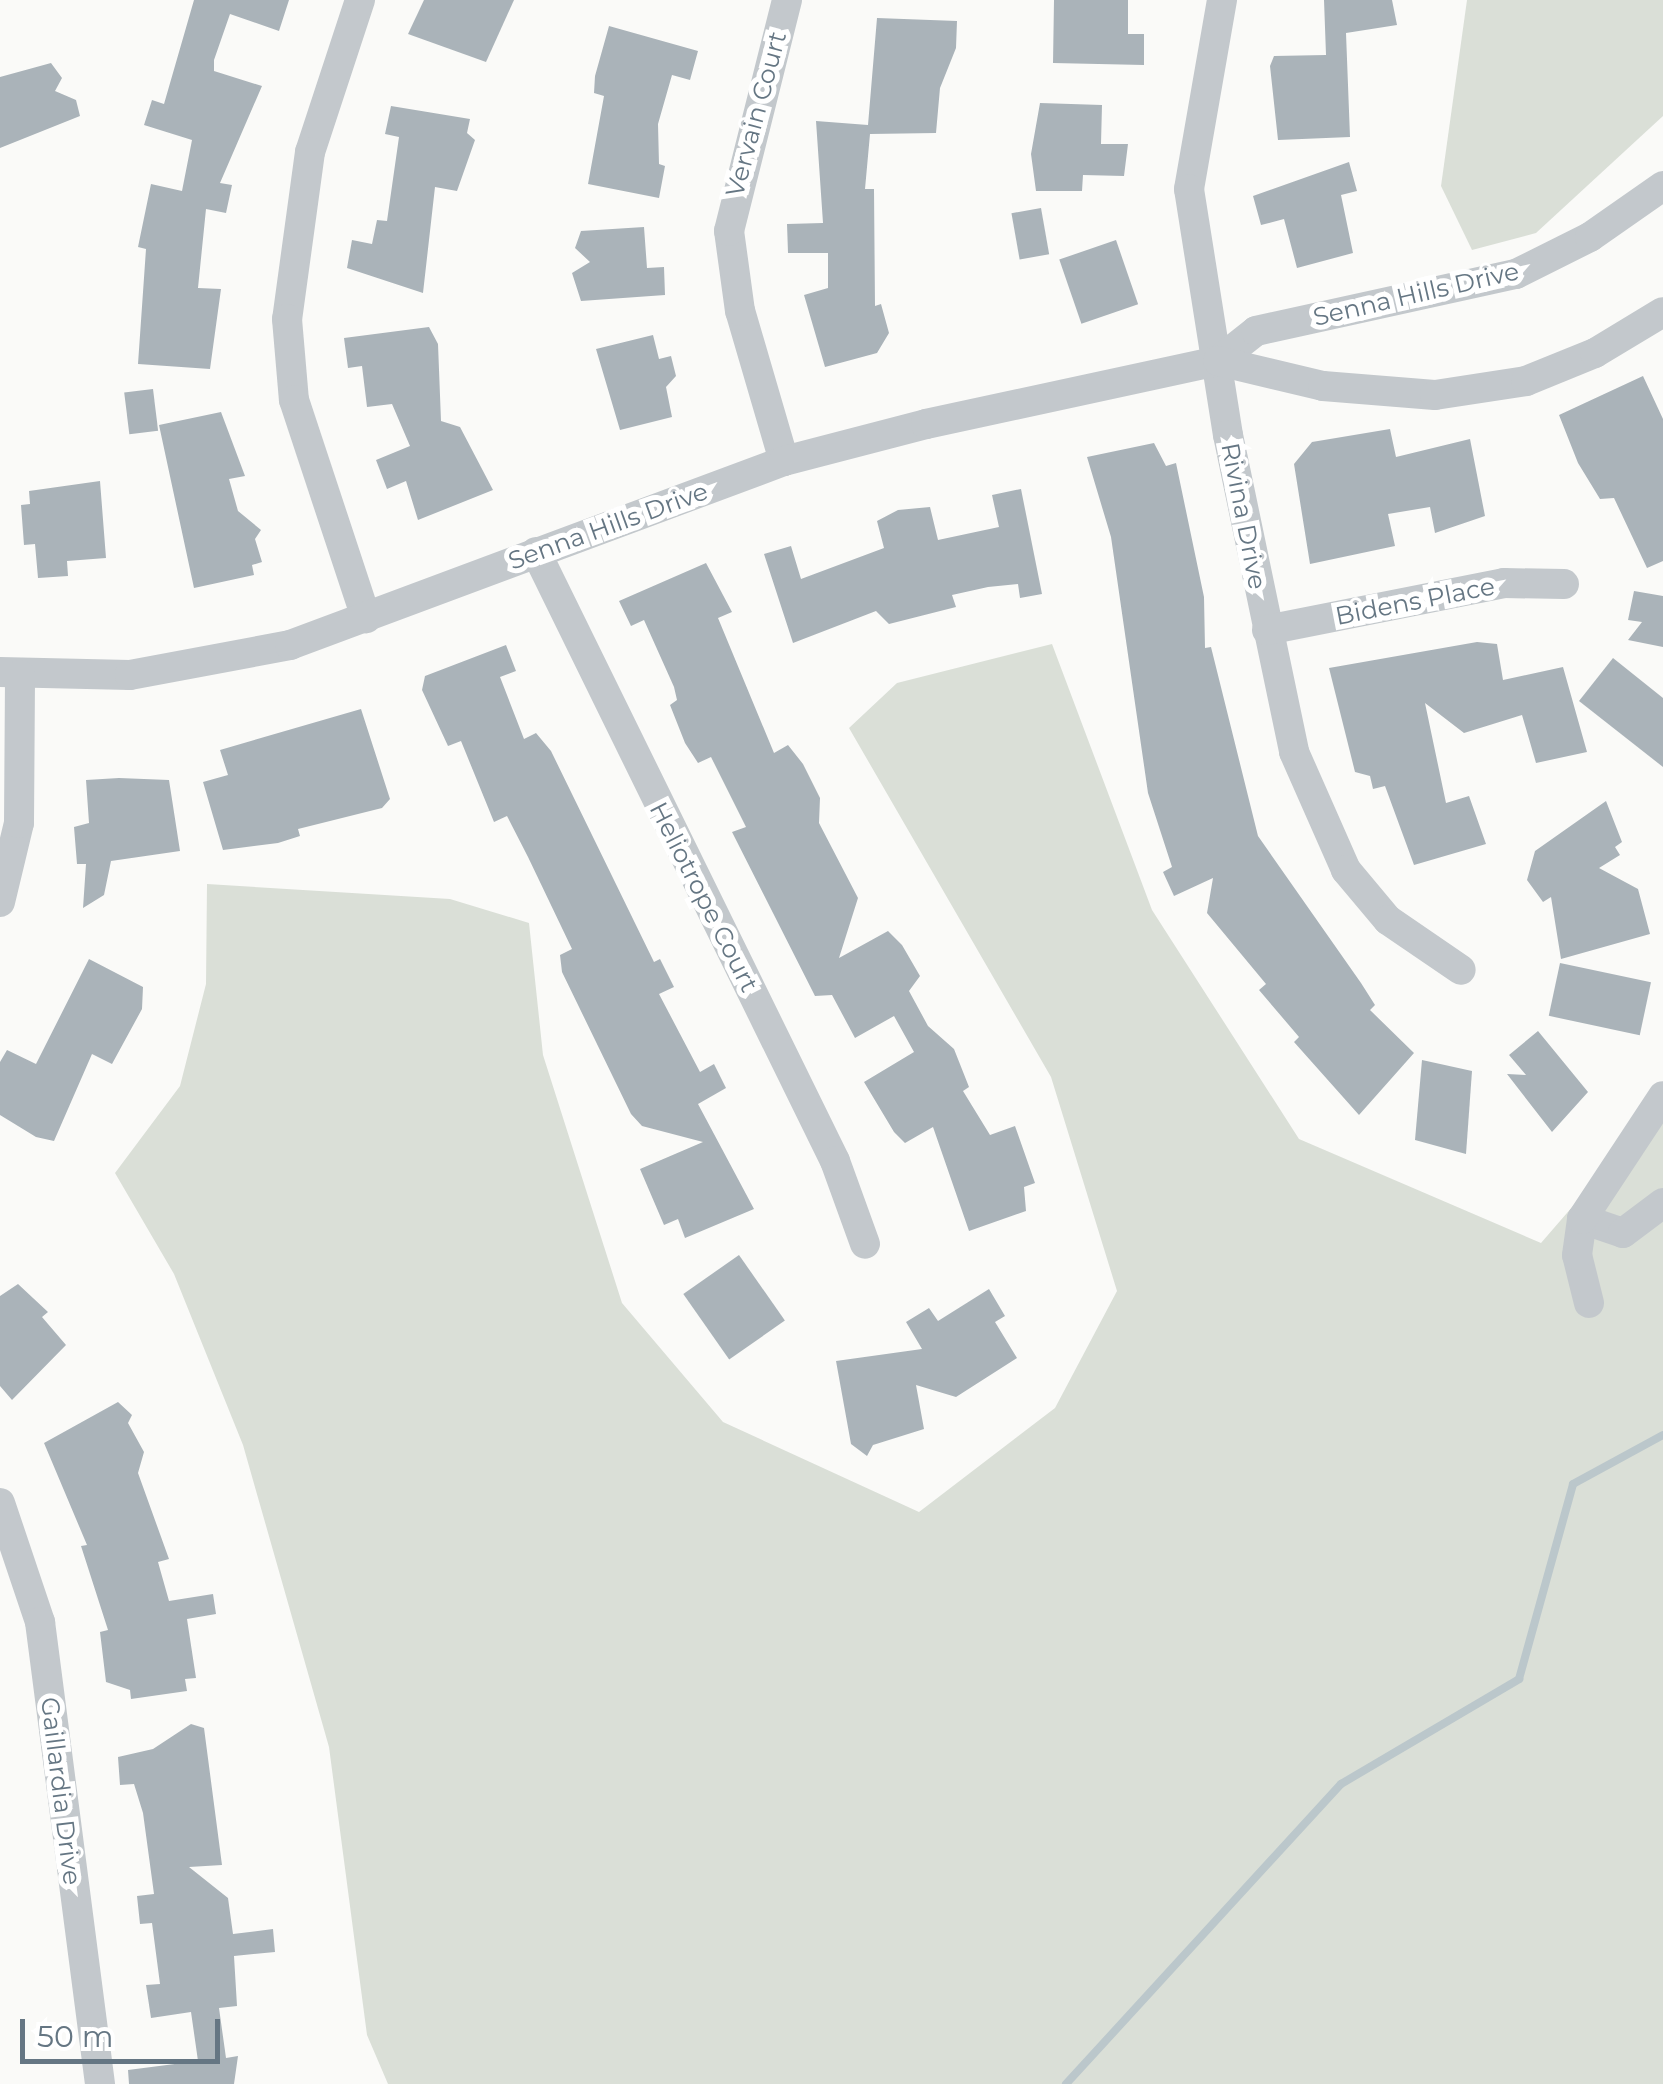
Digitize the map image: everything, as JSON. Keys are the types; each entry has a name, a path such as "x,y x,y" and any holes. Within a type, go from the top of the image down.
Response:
{"street":[{"path":"360,0 310,152 287,319 294,400 366,618"},
{"name":"Vervain Court","path":"784,462 736,297 729,231 787,0"},
{"name":"Rivina Drive","path":"1222,0 1189,189 1267,630 1294,752 1346,870 1388,920 1461,970"},
{"name":"Senna Hills Drive","path":"10,674 130,675 232,660 366,618 784,462 1218,361 1256,331 1516,274 1590,238 1663,186"},
{"name":"Senna Hills Drive","path":"1218,361 1323,386 1436,395 1526,381 1595,353 1663,312"},
{"name":"Heliotrope Court","path":"536,552 835,1161 865,1244"},
{"name":"Bidens Place","path":"1267,630 1504,584 1564,584"},
{"path":"0,902 19,823 10,674"},
{"path":"1588,1303 1577,1255 1582,1218 1663,1096"},
{"path":"1582,1218 1623,1233 1663,1203"},
{"name":"Gaillardia Drive","path":"0,1503 40,1622 100,2084"}],"shaded area":[{"path":"1467,0 1663,0 1663,116 1536,233 1472,250 1441,186"},
{"path":"1052,644 1152,910 1299,1139 1541,1243 1663,1102 1663,2084 388,2084 367,2035 329,1747 243,1445 174,1274 115,1173 180,1086 206,984 207,884 450,899 529,923 543,1055 622,1303 723,1422 919,1512 1055,1408 1117,1291 1051,1077 849,728 897,683"}],"building":[{"path":"194,0 289,0 279,31 230,14 214,60 214,71 262,86 220,183 232,185 226,213 206,209 198,288 221,289 210,369 138,364 146,249 138,247 151,184 182,191 192,140 144,125 152,100 164,104"},
{"path":"424,0 514,0 486,62 408,34"},
{"path":"1054,0 1128,0 1128,34 1144,34 1144,65 1053,63"},
{"path":"1324,0 1392,0 1397,25 1346,33 1350,137 1278,140 1270,66 1274,56 1326,55"},
{"path":"877,18 957,21 956,48 940,88 936,133 870,134 865,189 874,189 875,306 881,304 889,333 877,353 825,367 804,295 828,288 828,253 788,253 787,224 823,223 816,121 868,125"},
{"path":"609,26 698,51 690,80 672,75 658,124 659,164 665,166 659,198 588,184 604,96 594,93 595,76"},
{"path":"51,63 62,78 55,91 76,100 80,116 0,148 0,77"},
{"path":"1040,103 1102,105 1101,144 1128,144 1124,176 1083,175 1082,191 1036,191 1031,154"},
{"path":"391,106 470,119 467,133 475,140 457,191 435,187 423,293 347,268 352,240 372,244 377,220 387,221 399,137 385,134"},
{"path":"1349,162 1357,191 1341,195 1353,253 1297,268 1284,219 1261,225 1253,196"},
{"path":"1041,208 1049,254 1020,259 1011,213"},
{"path":"644,227 647,268 664,267 665,295 581,301 572,273 590,262 575,248 581,231"},
{"path":"1116,240 1138,304 1081,324 1059,260"},
{"path":"429,327 438,344 441,421 460,427 493,490 418,520 406,481 387,489 376,460 410,446 392,404 367,407 362,366 348,368 344,338"},
{"path":"653,335 659,359 671,356 676,376 666,387 672,417 620,430 596,349"},
{"path":"1643,376 1663,419 1663,561 1647,568 1614,498 1600,499 1578,463 1559,415"},
{"path":"153,389 158,431 129,434 124,393"},
{"path":"221,412 245,476 229,479 238,511 261,530 255,539 262,562 252,565 254,575 194,588 159,425"},
{"path":"1390,429 1396,457 1470,439 1485,516 1435,533 1430,507 1388,514 1395,546 1310,564 1294,464 1312,442"},
{"path":"1154,443 1166,466 1176,463 1204,597 1205,648 1211,647 1258,836 1361,983 1375,1005 1370,1010 1414,1053 1359,1115 1294,1042 1299,1037 1259,990 1266,984 1207,913 1213,878 1174,896 1163,872 1172,867 1148,793 1111,537 1087,457"},
{"path":"100,481 106,558 67,561 68,576 38,578 35,544 24,545 21,505 30,504 29,491"},
{"path":"1021,489 1042,594 1020,598 1018,584 988,587 952,595 956,607 889,624 876,611 793,643 764,554 791,546 801,579 884,548 877,521 898,510 930,507 938,540 999,527 992,495"},
{"path":"706,563 732,612 718,618 774,753 788,745 803,764 820,798 819,823 858,898 839,958 888,931 902,945 920,976 909,991 928,1026 954,1049 969,1087 963,1091 990,1135 1015,1126 1035,1183 1024,1187 1026,1211 969,1231 933,1127 905,1143 894,1132 864,1082 914,1052 894,1016 855,1038 832,995 815,996 732,832 746,827 711,757 698,763 685,743 670,705 677,700 674,687 644,620 631,626 619,601"},
{"path":"1634,591 1663,596 1663,647 1628,640 1642,622 1628,620"},
{"path":"1477,642 1497,644 1503,680 1563,667 1587,752 1536,763 1522,715 1464,733 1425,703 1446,803 1469,796 1486,844 1414,865 1385,786 1373,789 1370,776 1355,772 1329,668"},
{"path":"506,645 516,671 500,677 524,739 536,733 551,751 654,962 660,959 674,987 659,994 700,1072 714,1064 726,1088 698,1104 754,1209 685,1238 678,1219 664,1225 640,1169 703,1142 642,1126 631,1114 562,972 560,955 572,949 528,857 507,816 494,822 461,741 448,746 422,690 425,676"},
{"path":"1613,658 1663,698 1663,767 1579,701"},
{"path":"361,709 390,799 382,808 298,829 300,836 278,843 223,850 203,782 228,775 220,750"},
{"path":"86,780 169,780 180,851 111,861 104,895 83,908 86,864 77,864 74,827 89,823"},
{"path":"1606,801 1622,842 1615,847 1620,855 1599,868 1638,889 1650,934 1561,959 1551,897 1543,902 1527,880 1535,851"},
{"path":"89,959 143,987 142,1009 112,1064 92,1054 54,1141 36,1137 0,1115 0,1062 7,1050 36,1064"},
{"path":"1560,963 1651,982 1640,1035 1549,1016"},
{"path":"1538,1031 1588,1092 1552,1132 1507,1074 1526,1075 1509,1055"},
{"path":"1422,1060 1472,1071 1466,1154 1415,1140"},
{"path":"739,1255 785,1321 729,1360 683,1294"},
{"path":"18,1284 48,1312 42,1317 66,1345 12,1400 0,1386 0,1296"},
{"path":"989,1289 1005,1316 995,1322 1017,1358 956,1397 916,1385 924,1429 873,1445 867,1456 851,1444 836,1361 922,1349 906,1322 929,1308 938,1321"},
{"path":"118,1402 132,1415 128,1423 144,1452 138,1473 169,1559 158,1562 169,1601 213,1594 216,1614 187,1619 196,1678 185,1679 187,1691 131,1699 130,1690 106,1682 100,1632 108,1630 81,1546 87,1545 44,1443"},
{"path":"191,1724 204,1728 222,1865 189,1867 228,1898 233,1934 273,1929 275,1952 234,1956 237,2006 219,2008 226,2058 238,2056 234,2084 129,2084 128,2070 198,2061 191,2012 151,2018 146,1985 160,1984 152,1923 140,1924 137,1896 154,1894 143,1813 134,1784 120,1785 118,1757 153,1749"}],"waterway":[{"path":"1066,2084 1341,1784 1519,1679 1573,1484 1663,1435"}]}
